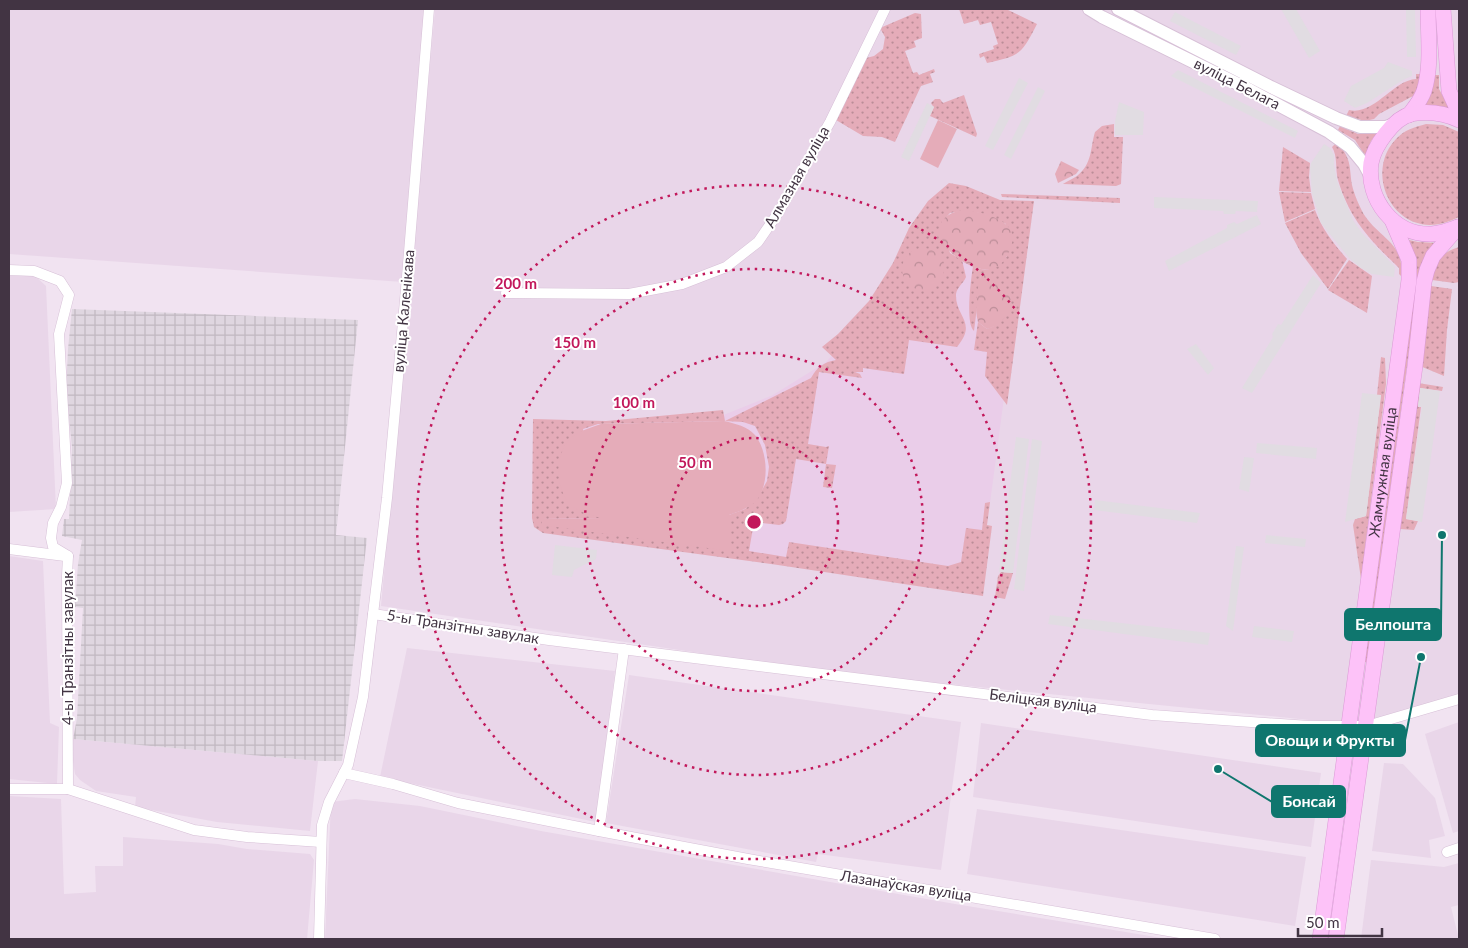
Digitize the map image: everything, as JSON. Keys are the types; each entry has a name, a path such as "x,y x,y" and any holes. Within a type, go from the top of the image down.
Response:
{"main road":[{"path":"1428,9 1428,71 1424,91 1409,115 1386,133 1374,152 1371,162 1372,186 1376,199 1383,211 1392,220 1410,230 1432,234 1459,227"},
{"path":"1443,9 1449,91 1459,113"},
{"path":"1409,115 1434,113 1459,120"},
{"name":"Жамчужная вуліца","path":"1320,939 1410,271 1405,247 1392,220"},
{"name":"Жамчужная вуліца","path":"1336,939 1367,726 1415,366 1424,282 1433,256 1459,227"}],"street":[{"name":"вуліца Каленікава","path":"373,614 387,498 429,9"},
{"name":"Алмазная вуліца","path":"506,293 629,294 682,284 726,268 758,242 778,213 830,122 885,9"},
{"name":"вуліца Белага","path":"1089,9 1329,132 1350,147 1364,164 1371,177"},
{"name":"вуліца Белага","path":"1118,9 1336,118 1360,127 1380,127 1396,124"},
{"name":"4-ы Транзітны завулак","path":"9,270 34,270 60,281 69,295 59,334 67,483 61,508 53,524 51,538 53,547 68,556 68,789"},
{"path":"9,549 68,556"},
{"name":"5-ы Транзітны завулак","path":"319,939 321,842 324,814 336,786 348,765 363,697 373,614 624,649"},
{"name":"Беліцкая вуліца","path":"624,649 1152,716 1309,726 1367,726 1459,699"},
{"path":"344,773 393,784 458,803 599,831 624,649"},
{"path":"9,789 68,789 194,830 247,837 321,842"},
{"name":"Лазанаўская вуліца","path":"599,831 748,859 1215,939"},
{"path":"1448,852 1459,848"}],"shaded area":[{"path":"9,9 426,9 403,282 9,254"},
{"path":"435,9 1459,9 1459,696 1419,708 1362,721 1329,722 828,672 381,606"},
{"path":"1281,9 1296,9 1320,51 1309,58"},
{"path":"1406,9 1415,9 1416,57 1407,57"},
{"path":"1175,12 1241,46 1236,55 1170,21"},
{"path":"1388,62 1412,71 1412,76 1367,103 1355,108 1344,101 1351,86 1384,68"},
{"path":"1178,70 1298,131 1295,138 1171,76"},
{"path":"1019,78 1028,83 993,150 985,146"},
{"path":"1038,87 1045,91 1011,159 1004,155"},
{"path":"1119,102 1144,112 1143,135 1115,135 1115,121"},
{"path":"927,103 934,107 909,161 901,157"},
{"path":"1324,144 1330,148 1334,155 1337,181 1353,220 1362,233 1395,267 1394,277 1372,274 1361,268 1349,258 1321,223 1312,193 1310,168 1311,163"},
{"path":"1154,197 1258,201 1257,212 1236,211 1235,214 1224,214 1223,211 1154,208"},
{"path":"1029,209 979,586 542,525 544,426 660,422 721,416 773,395 826,362 876,308"},
{"path":"1257,215 1261,224 1169,271 1165,261 1227,228 1227,225 1234,222 1237,224"},
{"path":"1313,275 1321,283 1252,393 1242,388 1273,337 1272,334 1278,324 1281,325"},
{"path":"9,276 35,276 46,286 56,509 9,512"},
{"path":"72,309 358,320 336,535 367,538 342,761 318,761 73,739 77,718 83,608 75,607 82,540 62,536 64,519 69,519 72,447 66,391"},
{"path":"1196,344 1214,368 1208,375 1187,349"},
{"path":"1420,388 1440,391 1422,522 1406,519 1422,407 1418,406"},
{"path":"1362,393 1381,395 1366,516 1345,522"},
{"path":"1016,437 1029,439 1013,573 999,572"},
{"path":"1032,439 1042,441 1024,591 1014,589"},
{"path":"1257,443 1317,448 1316,459 1256,453"},
{"path":"1244,457 1254,458 1249,492 1239,489"},
{"path":"1095,500 1200,513 1197,523 1094,510"},
{"path":"1266,535 1306,539 1305,547 1265,543"},
{"path":"555,545 597,550 596,559 574,570 572,577 552,575"},
{"path":"1236,546 1244,547 1233,631 1226,626"},
{"path":"9,556 43,561 50,723 59,727 57,784 9,779"},
{"path":"1050,615 1210,633 1208,645 1048,624"},
{"path":"1254,626 1294,631 1292,642 1252,637"},
{"path":"407,648 615,671 596,822 380,777"},
{"path":"629,675 961,722 941,870 818,854 816,862 606,823"},
{"path":"1459,722 1459,831 1453,833 1425,734"},
{"path":"981,723 1321,773 1311,847 973,797"},
{"path":"73,739 318,761 310,831 217,822 135,807 136,797 96,791 80,780 75,774"},
{"path":"1384,763 1403,764 1435,798 1445,836 1429,840 1431,858 1372,851"},
{"path":"9,796 61,799 64,894 96,892 95,866 123,866 123,837 218,844 247,849 310,854 314,860 307,939 9,939"},
{"path":"355,799 420,806 541,831 955,904 1168,939 325,939 331,802"},
{"path":"977,809 1306,857 1295,926 967,874"},
{"path":"1371,860 1444,867 1459,863 1459,905 1451,907 1459,939 1361,939"}],"green space":[{"path":"959,9 1006,9 1037,24 1019,52 1007,58 987,63 984,56 980,58 979,54 994,49 993,46 998,44 991,22 980,25 978,20 964,24"},
{"path":"915,13 921,14 922,38 914,41 916,47 905,51 913,73 917,72 919,75 934,69 935,72 930,74 933,82 921,86 895,142 882,137 863,136 836,120 866,58 874,56 883,49 885,37 880,28"},
{"path":"1416,74 1422,74 1415,95 1379,114 1374,119 1365,121 1346,116 1349,110 1367,108 1399,85 1416,79"},
{"path":"1432,75 1439,75 1439,89 1450,109 1422,107"},
{"path":"964,95 977,134 976,137 930,116 934,107 931,103 935,99 940,99 943,103"},
{"path":"938,120 957,129 938,168 920,159"},
{"path":"1114,124 1114,137 1123,137 1121,184 1116,186 1063,184 1077,176 1086,166 1095,132 1102,126"},
{"path":"1426,124 1443,125 1459,132 1459,217 1434,225 1415,222 1402,215 1386,193 1383,179 1383,165 1387,151 1396,139 1406,131"},
{"path":"1340,126 1358,134 1377,133 1371,141 1365,156 1355,140 1338,130"},
{"path":"1335,144 1348,158 1351,181 1363,213 1369,222 1390,241 1399,255 1401,276 1399,268 1370,238 1349,207 1337,176 1335,155 1332,147"},
{"path":"1283,147 1310,163 1311,192 1279,191"},
{"path":"1061,161 1079,170 1076,174 1058,183 1055,174"},
{"path":"949,183 966,186 1000,200 1034,201 1007,405 985,376 987,352 974,350 978,322 987,329 1002,319 1009,309 1010,297 1008,292 1003,287 981,275 974,331 971,326 969,310 973,266 983,269 992,268 1007,256 1006,224 979,213 965,211 950,213 942,222 950,253 962,260 966,277 956,294 957,302 966,325 963,338 957,347 909,340 904,374 863,368 863,372 855,372 860,374 862,378 819,372 808,444 829,446 826,464 796,459 786,521 779,525 754,522 749,551 786,557 789,542 948,566 961,562 966,528 982,530 985,503 990,502 987,525 992,526 983,596 778,565 543,533 534,527 532,518 533,419 606,421 723,410 725,421 811,378 821,366 836,360 822,347 838,334 869,301 893,263 909,228 928,201","holes":["743,422 755,426 765,445 769,467 767,481 757,499 745,509 729,515 542,525 542,519 603,518 583,429 598,424"]},
{"path":"1279,192 1311,193 1315,209 1285,222"},
{"path":"1001,194 1120,198 1120,203 1002,197"},
{"path":"961,210 973,211 995,218 1010,229 1012,240 1009,252 997,267 980,269 967,264 946,247 940,236 940,226 946,217"},
{"path":"1315,210 1321,224 1347,259 1328,289 1301,253 1285,223"},
{"path":"1409,240 1437,243 1419,278 1414,277 1415,259"},
{"path":"1459,247 1459,282 1432,280 1436,263 1443,255"},
{"path":"927,248 935,251 941,257 944,269 941,281 935,287 919,290 911,287 905,281 902,265 905,257 911,251"},
{"path":"1349,260 1372,276 1367,313 1328,290"},
{"path":"985,274 1006,288 1011,297 1010,309 1003,320 987,329 978,322 976,311 981,275"},
{"path":"1413,284 1418,284 1367,662 1363,662"},
{"path":"1431,286 1452,289 1444,376 1420,366"},
{"path":"1381,357 1385,358 1386,384 1361,579 1353,525 1355,519 1366,516 1381,395 1377,395"},
{"path":"1418,383 1443,387 1442,391 1420,388 1418,407 1421,407 1406,519 1418,521 1414,530 1400,529"},
{"path":"724,421 745,427 755,435 763,450 766,468 764,486 756,501 747,508 729,515 729,551 542,525 542,519 600,518 582,512 572,506 562,491 559,473 561,454 570,439 577,434 601,424"},
{"path":"826,464 836,465 832,488 823,487"},
{"path":"1001,572 1013,573 1005,599 995,597 998,576"}],"place":[{"name":"Белпошта","path":"1442,535"},
{"name":"Овощи и Фрукты","path":"1421,657"},
{"name":"Бонсай","path":"1218,769"}]}
